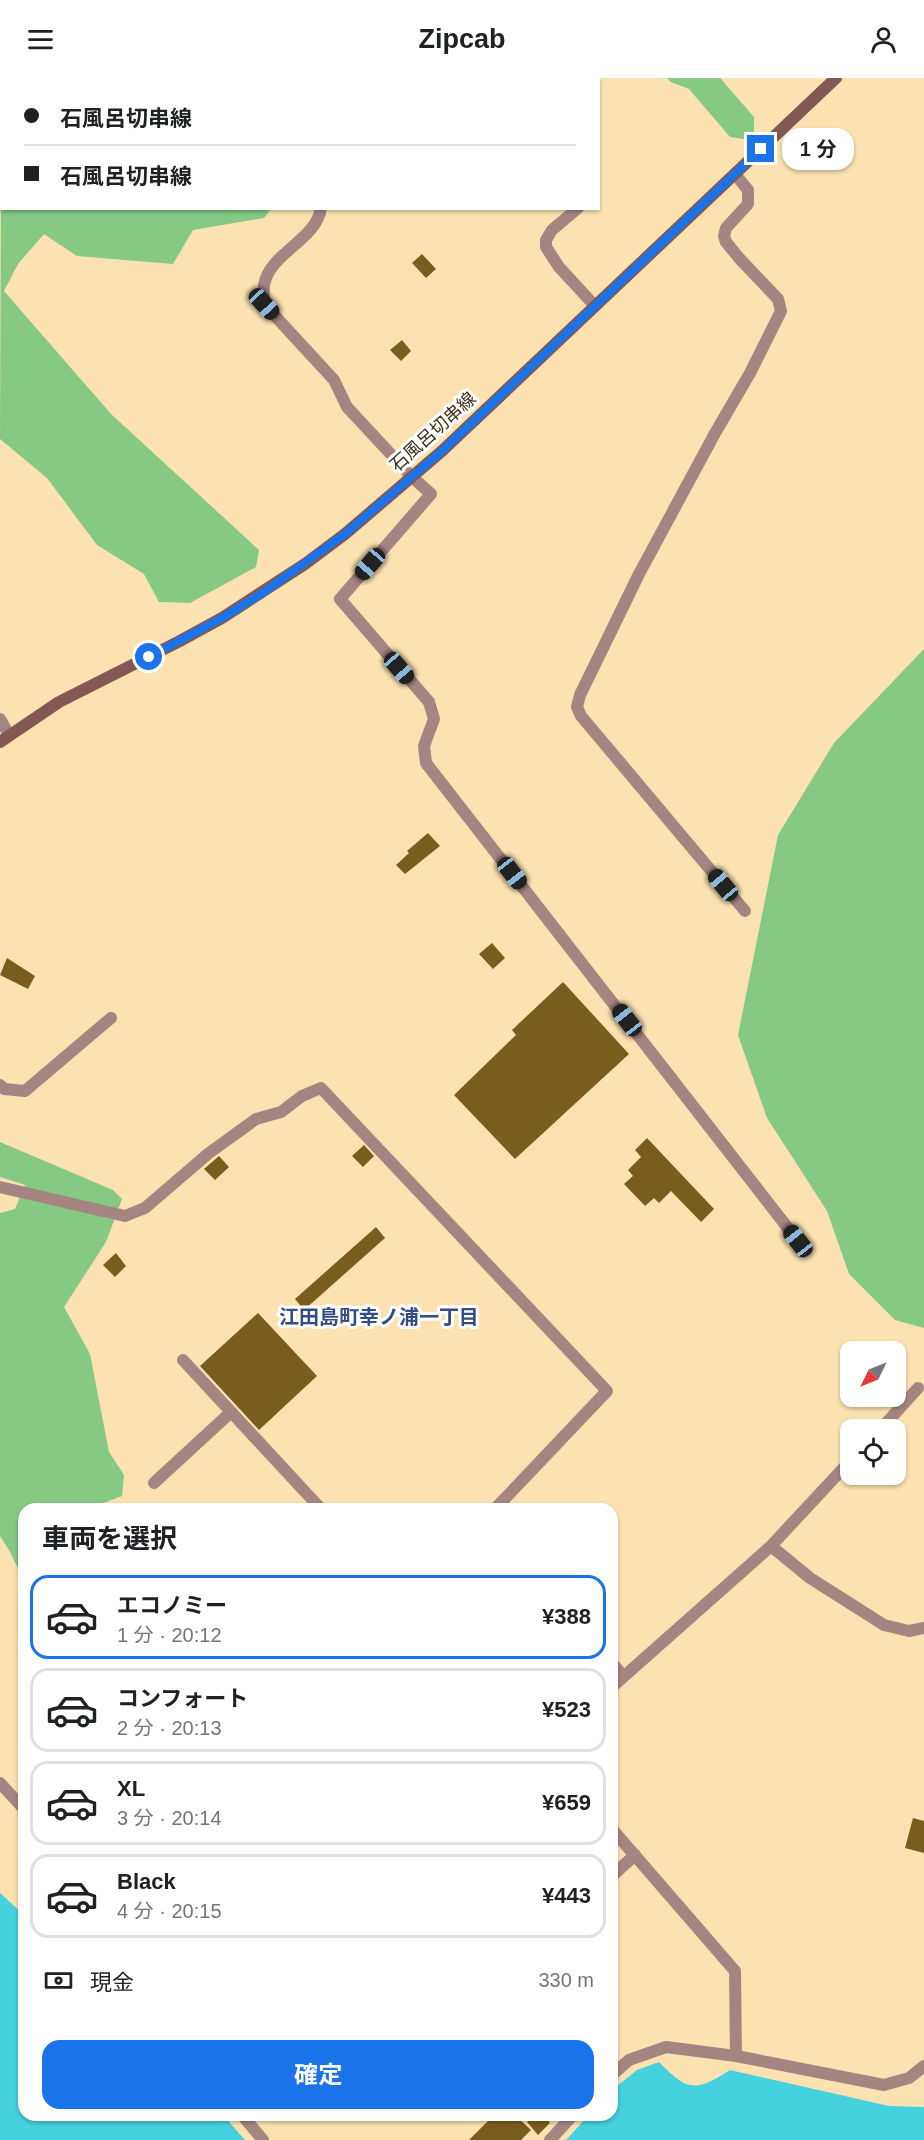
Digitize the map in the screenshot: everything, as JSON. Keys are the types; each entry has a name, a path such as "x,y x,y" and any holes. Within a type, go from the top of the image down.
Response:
{"main road":[{"name":"石風呂切串線","path":"5,738 59,702 178,642 264,592 345,534 442,451 836,78"}],"street":[{"path":"735,174 748,190 748,204 726,228 724,236 726,242 778,299 781,311 750,373 639,574 580,695 577,707 581,716 745,911"},
{"path":"320,210 313,226 271,268 264,285 264,304 334,380 347,407 411,476 431,494 340,599 429,702 434,719 424,746 426,763 798,1241"},
{"path":"576,210 552,230 546,240 546,247 559,267 596,306"},
{"path":"0,719 5,738"},
{"path":"0,1085 4,1089 25,1091 111,1018"},
{"path":"0,1187 125,1216 145,1208 208,1154 256,1119 281,1112 302,1096 321,1088 607,1391 501,1503"},
{"path":"183,1360 315,1503"},
{"path":"890,1419 918,1388"},
{"path":"154,1483 231,1412"},
{"path":"618,1681 771,1546 840,1472"},
{"path":"771,1546 810,1578 884,1625 909,1630 924,1628"},
{"path":"618,1670 623,1676"},
{"path":"0,1783 18,1802"},
{"path":"618,1836 735,1971 736,2056"},
{"path":"618,1871 635,1856"},
{"path":"618,2070 629,2060 666,2047 736,2056 884,2085 909,2078 924,2066"},
{"path":"247,2121 263,2140"},
{"path":"550,2140 567,2121"}],"green space":[{"path":"667,78 720,78 754,117 754,132 743,139 730,137 689,89"},
{"path":"1,210 270,210 264,218 193,230 173,264 77,256 44,234 18,264 4,291 111,414 259,550 256,567 190,603 159,602 144,574 97,545 47,478 0,439"},
{"path":"924,649 924,1328 895,1320 849,1274 827,1211 767,1118 738,1035 778,835 834,743"},
{"path":"0,1142 113,1190 122,1199 106,1242 64,1307 90,1354 109,1452 124,1475 122,1496 103,1503 18,1503 18,1569 0,1536 0,1213 15,1209 25,1185 0,1177"}],"water":[{"path":"0,1893 18,1910 18,2121 228,2121 245,2140 0,2140"},
{"path":"659,2062 685,2084 693,2086 709,2082 730,2070 889,2106 924,2107 924,2140 566,2140 583,2121 618,2121 618,2085 637,2070"}],"building":[{"path":"422,254 436,269 426,278 412,263"},
{"path":"402,340 411,351 401,361 390,350"},
{"path":"428,833 440,846 405,874 396,865 409,853 407,851"},
{"path":"492,943 505,958 493,969 479,954"},
{"path":"7,958 35,976 28,989 0,975"},
{"path":"563,982 629,1054 515,1159 454,1095 516,1035 512,1030"},
{"path":"647,1138 714,1209 701,1222 671,1191 659,1203 654,1198 645,1206 624,1184 633,1176 628,1170 641,1157 635,1150"},
{"path":"364,1145 374,1156 363,1167 352,1156"},
{"path":"219,1156 229,1167 215,1180 204,1169"},
{"path":"376,1227 385,1238 304,1310 295,1299"},
{"path":"116,1253 126,1266 115,1277 103,1265"},
{"path":"258,1313 317,1376 259,1430 200,1366"},
{"path":"913,1818 924,1821 924,1853 905,1848"},
{"path":"488,2121 521,2121 531,2130 521,2140 469,2140"},
{"path":"548,2121 550,2123 538,2135 527,2122"}],"district":[{"name":"江田島町幸ノ浦一丁目","path":"379,1317"}],"route":[{"path":"149,657 222,618 264,592 345,534 442,451 761,149"}]}
